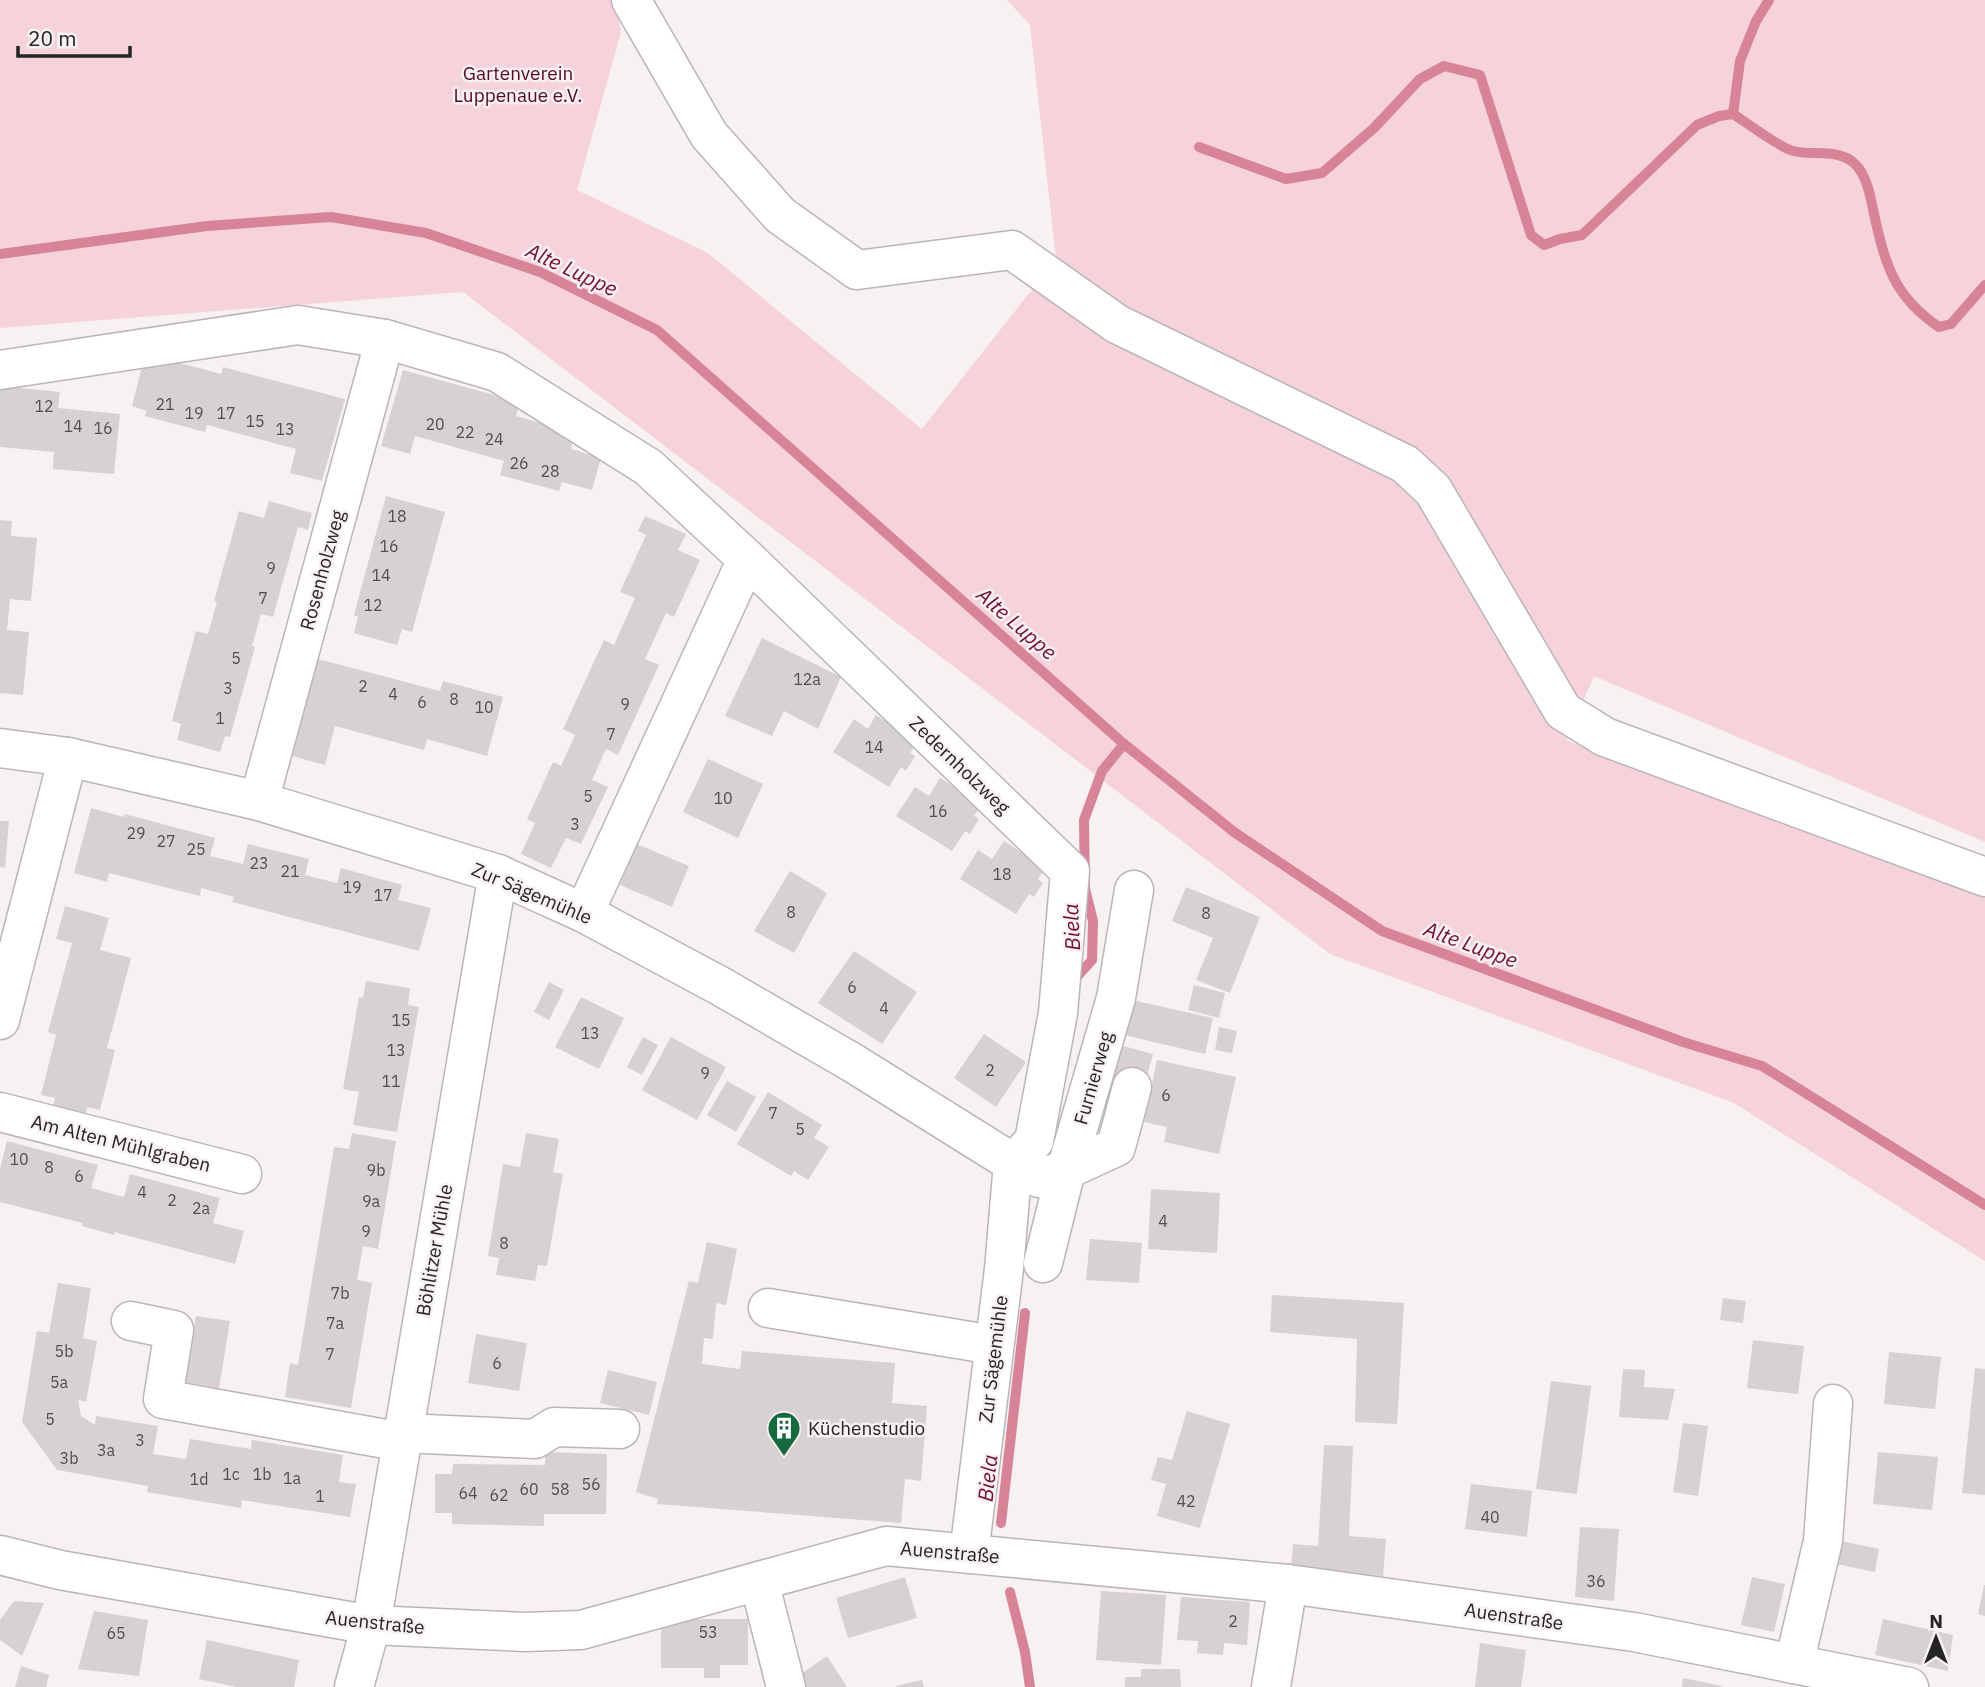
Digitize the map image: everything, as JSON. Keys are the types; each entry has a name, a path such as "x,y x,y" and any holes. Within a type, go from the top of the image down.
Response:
{"street":[{"path":"631,0 709,135 780,215 857,270 1012,250 1117,324 1405,464 1433,490 1563,711 1605,737 1985,877"},
{"path":"0,370 298,326 385,339"},
{"name":"Zedernholzweg","path":"385,339 497,372 648,467 1070,871 1058,1013 1034,1141 1013,1163"},
{"name":"Rosenholzweg","path":"260,801 385,339"},
{"path":"584,913 747,559"},
{"name":"Zur Sägemühle","path":"0,748 68,757 260,801 498,874 584,913 722,986 853,1063 1013,1163 1004,1269 968,1554"},
{"path":"0,1020 68,757"},
{"name":"Böhlitzer Mühle","path":"354,1687 371,1625 498,874"},
{"name":"Furnierweg","path":"1043,1263 1066,1170 1116,998 1134,890"},
{"path":"1013,1163 1039,1178 1066,1170 1116,1147 1132,1087"},
{"name":"Am Alten Mühlgraben","path":"0,1112 242,1174"},
{"path":"768,1308 994,1345"},
{"path":"131,1321 174,1330 163,1399 403,1438 535,1438 554,1427 620,1429"},
{"path":"1794,1664 1823,1541 1833,1404"},
{"name":"Auenstraße","path":"0,1555 60,1570 371,1625 525,1632 581,1630 886,1546 1287,1584 1634,1632 1794,1664 1836,1680 1909,1687"},
{"path":"759,1581 786,1687"},
{"path":"1271,1687 1287,1584"}],"green space":[{"name":"Gartenverein Luppenaue e.V.","path":"0,0 615,0 621,32 577,190 708,253 922,429 1056,259 1030,25 1007,0 1985,0 1985,842 1594,676 1566,740 1985,894 1985,1261 1734,1103 1330,954 463,292 0,328"}],"building":[{"path":"161,358 221,374 223,367 345,399 322,481 290,473 296,449 207,425 205,432 145,416 147,411 132,406 143,363 159,367"},
{"path":"403,370 520,402 516,416 575,433 571,449 601,458 592,490 562,482 559,491 500,475 504,461 415,436 410,454 381,446"},
{"path":"0,386 60,392 58,408 120,414 114,474 53,469 54,452 0,447"},
{"path":"386,496 445,512 412,632 402,629 397,645 354,633 358,617 354,615"},
{"path":"269,501 312,513 308,530 298,527 273,617 261,614 252,646 255,647 230,737 225,736 220,752 177,740 181,724 172,721 180,690 196,631 208,634 217,602 214,601 239,511 264,518"},
{"path":"645,516 686,534 678,550 700,560 674,617 666,613 645,659 659,665 618,755 606,749 592,780 608,787 581,844 566,838 551,868 521,854 535,823 527,819 553,762 561,766 575,735 563,729 604,640 614,645 635,598 620,592 646,535 638,531"},
{"path":"0,520 12,521 11,536 37,538 31,601 10,599 7,630 29,632 23,695 0,693"},
{"path":"762,638 841,677 818,729 784,711 772,736 725,716"},
{"path":"318,659 440,691 443,681 503,697 487,756 427,739 424,750 335,726 325,765 292,756"},
{"path":"876,715 918,741 910,753 915,756 906,771 901,767 889,787 833,752 854,719 868,729"},
{"path":"708,759 763,784 738,838 683,812"},
{"path":"940,778 982,804 974,816 979,819 970,834 965,831 952,851 896,816 915,787 929,796"},
{"path":"91,808 124,817 125,814 215,838 210,856 243,864 248,844 309,859 305,875 337,883 341,868 402,885 398,900 431,908 419,951 232,902 234,897 201,888 200,896 109,873 107,882 74,873"},
{"path":"0,821 9,821 5,868 0,867"},
{"path":"1004,841 1045,868 1038,879 1043,883 1034,897 1029,894 1016,914 960,879 978,850 992,859"},
{"path":"637,844 689,866 672,907 620,885"},
{"path":"790,871 827,893 794,953 754,931"},
{"path":"1186,887 1260,917 1230,993 1196,980 1213,938 1172,921"},
{"path":"65,906 109,918 100,950 131,958 107,1048 115,1050 100,1110 87,1107 84,1123 51,1114 55,1098 41,1095 56,1035 48,1032 72,943 56,939"},
{"path":"854,951 917,992 882,1044 818,1003"},
{"path":"366,981 410,988 408,1005 419,1007 397,1132 353,1125 359,1092 343,1089 359,997 363,998"},
{"path":"549,982 564,990 549,1020 534,1012"},
{"path":"1194,985 1225,993 1219,1018 1188,1010"},
{"path":"581,997 624,1018 599,1069 555,1047"},
{"path":"1132,1000 1213,1018 1205,1054 1124,1035"},
{"path":"1219,1027 1237,1031 1232,1053 1215,1050"},
{"path":"984,1034 1026,1062 996,1107 954,1078"},
{"path":"643,1037 658,1045 642,1075 627,1067"},
{"path":"671,1037 726,1067 697,1120 642,1090"},
{"path":"1116,1044 1153,1054 1144,1086 1107,1076"},
{"path":"1157,1060 1236,1077 1219,1154 1164,1142 1167,1127 1144,1122"},
{"path":"727,1081 756,1097 736,1132 707,1115"},
{"path":"768,1092 822,1125 814,1138 829,1147 808,1180 794,1171 791,1176 737,1144"},
{"path":"352,1133 396,1141 378,1249 363,1246 357,1280 372,1283 351,1408 285,1397 290,1363 298,1365 334,1147 349,1149"},
{"path":"526,1133 559,1139 553,1172 563,1174 547,1266 538,1265 535,1281 496,1275 499,1258 488,1256 503,1164 520,1167"},
{"path":"7,1141 98,1165 91,1188 124,1197 130,1174 220,1198 213,1223 244,1231 235,1264 114,1232 114,1235 82,1226 82,1223 0,1202 0,1169"},
{"path":"1151,1189 1220,1193 1217,1253 1148,1249"},
{"path":"1090,1239 1142,1243 1139,1283 1086,1280"},
{"name":"Küchenstudio","path":"707,1242 737,1249 726,1305 716,1303 713,1339 704,1338 702,1364 740,1369 742,1351 895,1363 892,1403 927,1406 921,1481 905,1479 901,1523 657,1504 658,1499 636,1492 689,1281 698,1283"},
{"path":"58,1283 91,1288 83,1338 97,1341 86,1402 78,1400 81,1416 95,1425 96,1416 158,1426 153,1454 186,1459 190,1439 251,1449 252,1440 343,1455 339,1482 356,1484 350,1517 242,1500 241,1508 147,1492 148,1486 57,1470 22,1422 37,1331 49,1333"},
{"path":"1272,1295 1404,1303 1397,1424 1355,1422 1357,1339 1270,1332"},
{"path":"1723,1298 1746,1301 1743,1323 1720,1320"},
{"path":"196,1316 230,1321 219,1388 185,1382"},
{"path":"476,1334 527,1343 519,1391 468,1383"},
{"path":"1753,1340 1804,1346 1798,1394 1747,1388"},
{"path":"1889,1352 1941,1357 1935,1409 1884,1404"},
{"path":"1975,1368 1985,1369 1985,1495 1962,1493"},
{"path":"1623,1369 1645,1370 1644,1387 1675,1389 1668,1420 1619,1417"},
{"path":"608,1370 657,1382 649,1415 600,1403"},
{"path":"1551,1381 1591,1386 1577,1494 1536,1489"},
{"path":"1187,1411 1230,1424 1200,1528 1157,1516 1166,1484 1151,1480 1158,1457 1172,1460"},
{"path":"1683,1423 1708,1426 1698,1496 1673,1492"},
{"path":"1324,1445 1353,1446 1349,1536 1386,1539 1383,1576 1291,1566 1293,1544 1318,1546"},
{"path":"545,1452 607,1454 606,1514 544,1514 544,1526 452,1524 452,1513 435,1513 435,1474 452,1474 453,1464 545,1465"},
{"path":"1878,1452 1938,1457 1932,1510 1873,1504"},
{"path":"1471,1484 1532,1491 1527,1537 1465,1529"},
{"path":"1580,1527 1619,1529 1614,1601 1575,1597"},
{"path":"1832,1539 1879,1549 1875,1572 1827,1562"},
{"path":"905,1577 917,1618 848,1638 836,1598"},
{"path":"1752,1577 1785,1584 1774,1632 1741,1625"},
{"path":"1985,1585 1985,1616 1978,1614"},
{"path":"1101,1591 1166,1595 1161,1665 1096,1660"},
{"path":"1181,1597 1250,1602 1247,1645 1224,1643 1223,1655 1197,1653 1198,1641 1177,1640"},
{"path":"14,1601 44,1603 22,1656 0,1640 0,1620"},
{"path":"94,1611 148,1620 139,1676 78,1669"},
{"path":"661,1619 748,1619 748,1665 720,1665 720,1678 704,1678 704,1668 661,1668"},
{"path":"1883,1619 1953,1635 1948,1671 1875,1655"},
{"path":"207,1640 299,1660 294,1687 237,1687 199,1679"},
{"path":"1480,1643 1526,1650 1521,1687 1475,1687"},
{"path":"827,1656 847,1687 805,1687 798,1676"},
{"path":"21,1666 49,1675 46,1687 15,1687"},
{"path":"1141,1669 1180,1669 1181,1687 1125,1687 1125,1677 1141,1677"},
{"path":"1683,1678 1722,1686 1722,1687 1682,1687"},
{"path":"922,1680 924,1687 896,1687 896,1686"}],"waterway":[{"path":"1733,114 1740,61 1756,21 1769,0"},
{"path":"1199,147 1286,179 1322,173 1374,128 1420,79 1444,66 1480,75 1531,235 1544,245 1582,235 1697,125 1719,116 1733,114 1787,149 1841,156 1855,164 1863,174 1868,188 1882,249 1894,278 1911,304 1939,327 1951,324 1985,285"},
{"name":"Alte Luppe","path":"0,254 207,226 331,217 426,233 540,272 657,330 1124,744 1234,832 1382,931 1683,1042 1762,1066 1985,1205"},
{"name":"Biela","path":"1074,984 1075,979 1092,960 1093,921 1085,889 1084,820 1102,771 1124,744"},
{"name":"Biela","path":"1001,1523 1025,1313"},
{"name":"Biela","path":"1010,1592 1025,1652 1030,1687"}],"place":[{"name":"Küchenstudio","path":"784,1458"}]}
